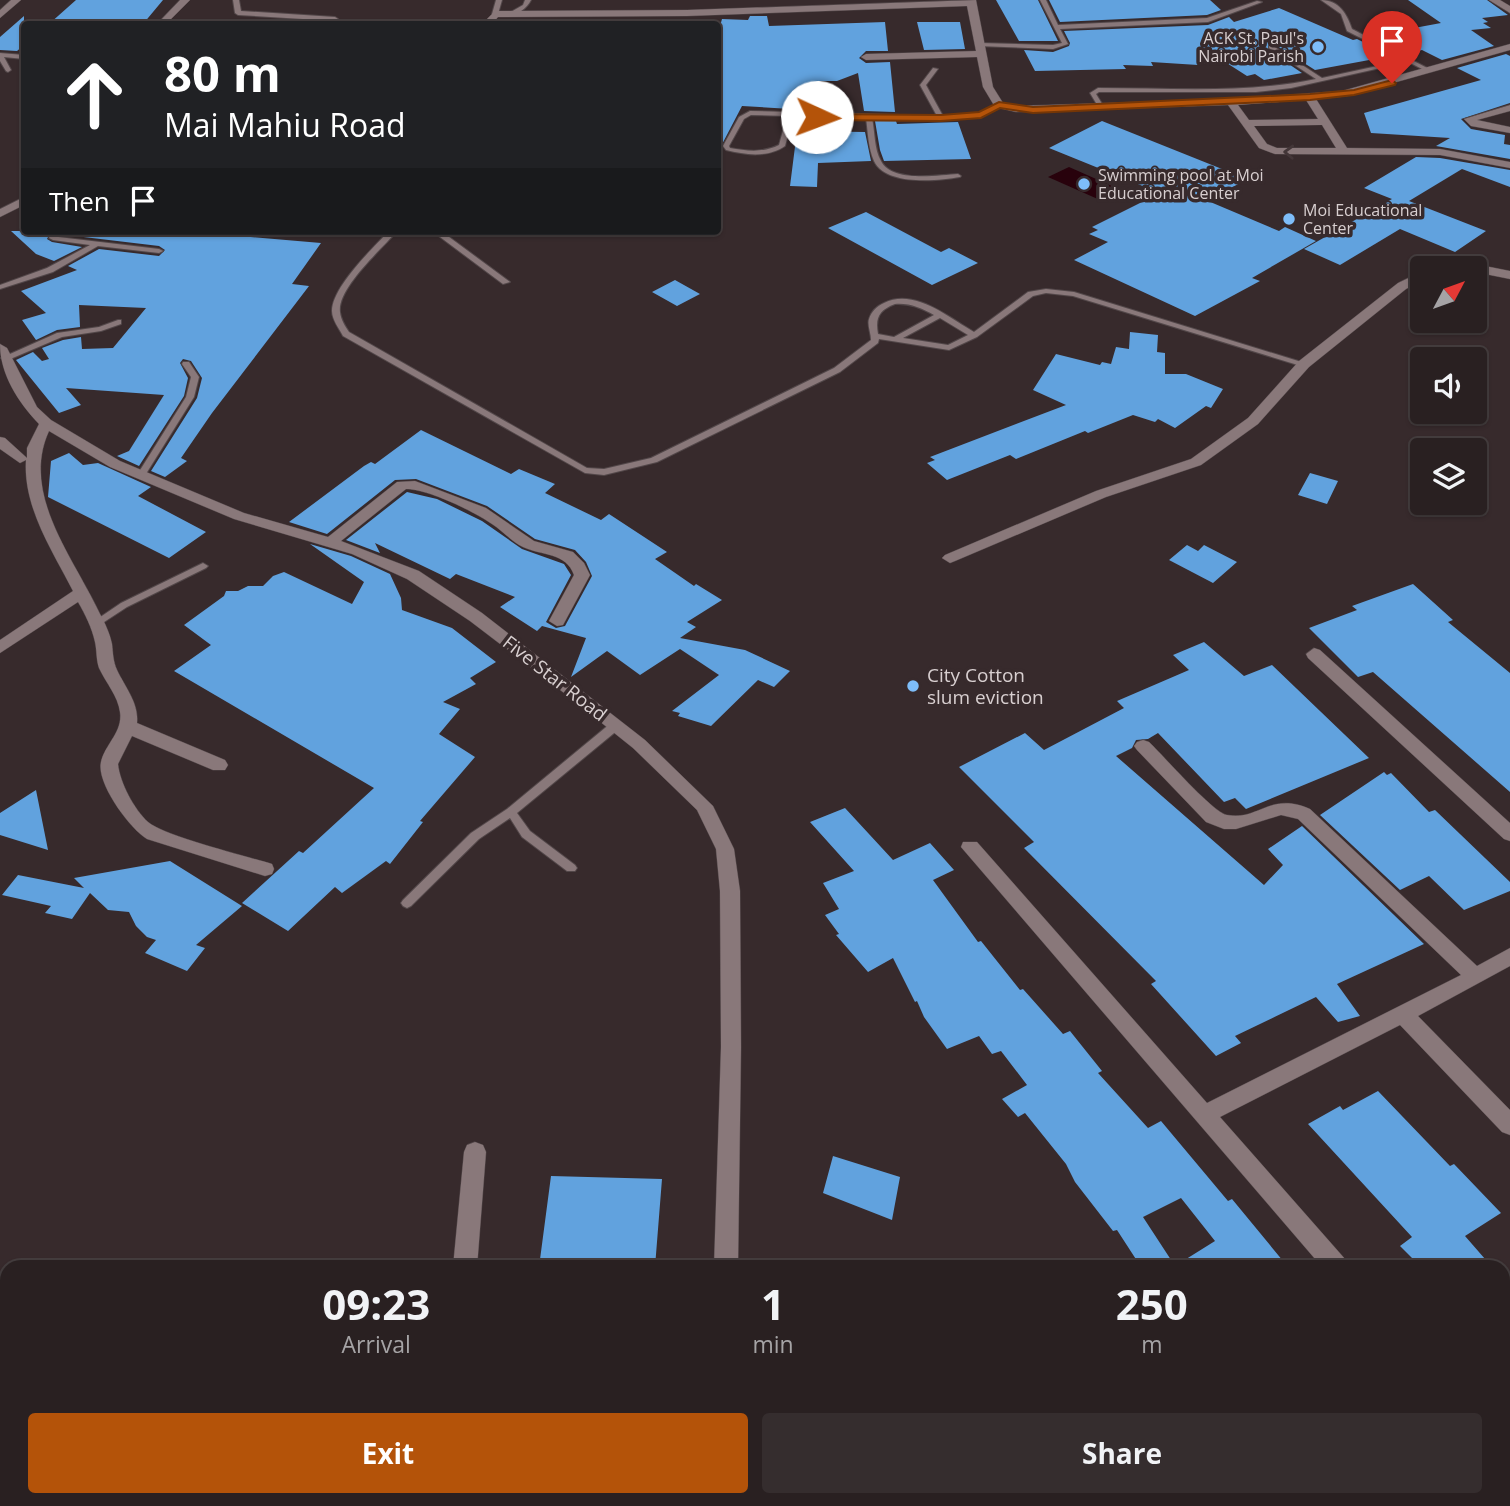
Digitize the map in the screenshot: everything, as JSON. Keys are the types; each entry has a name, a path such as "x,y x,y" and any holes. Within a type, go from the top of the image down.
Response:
{"street":[{"path":"0,15 14,0"},
{"path":"165,21 185,0"},
{"path":"681,0 687,13 683,21"},
{"path":"1494,0 1510,10"},
{"path":"490,21 495,15 511,13 687,13 972,2 988,87 999,105 1033,110 1231,102 1354,92 1510,47"},
{"path":"866,57 981,50"},
{"path":"1310,97 1344,152"},
{"path":"1231,102 1263,146 1275,151 1440,152 1510,165"},
{"path":"1510,108 1469,119 1475,124 1510,130"},
{"path":"1248,123 1325,122"},
{"path":"0,214 21,202"},
{"path":"1488,271 1510,275"},
{"path":"950,558 1101,494 1196,463 1253,421 1304,364 1410,282"},
{"name":"Five Star Road","path":"2,353 20,390 32,409 46,423 115,464 239,516 330,543 413,575 514,645 658,761 704,806 725,849 730,891 726,1260"},
{"path":"46,423 33,435 20,459 22,490 42,537 95,624 103,641 105,660 129,714 127,726 108,767 110,774 140,825 171,841 265,869"},
{"path":"0,441 20,459"},
{"path":"330,543 402,485 415,485 489,515 533,546 555,549 570,557 580,567 582,575 557,621"},
{"path":"0,648 77,595"},
{"path":"1314,654 1510,834"},
{"path":"127,726 219,765"},
{"path":"1143,746 1212,817 1221,822 1236,824 1283,807 1292,807 1304,814 1476,977"},
{"path":"971,847 1331,1260"},
{"path":"1203,1115 1476,977 1510,956"},
{"path":"1403,1014 1510,1125"},
{"path":"466,1260 475,1152"}],"lane":[{"path":"236,0 236,16 335,19"},
{"path":"495,15 499,0"},
{"path":"511,13 525,6 528,0"},
{"path":"981,50 1065,44 1042,0"},
{"path":"1324,0 1343,13 1349,30 1430,71"},
{"path":"1058,27 1208,20 1259,2"},
{"path":"1271,47 1322,80"},
{"path":"0,55 21,57"},
{"path":"0,55 8,70"},
{"path":"1101,107 1093,93 1098,90 1236,91 1291,86 1382,67"},
{"path":"935,69 923,85 941,118"},
{"path":"790,116 782,146 775,151 743,151 728,149 726,145 742,116 750,113 941,118 981,115 999,105"},
{"path":"869,118 876,159 886,172 906,177 958,176"},
{"path":"390,235 351,279 336,303 337,321 346,334 585,470 604,472 654,460 837,370 871,345 876,336 873,318 879,309 889,302 902,300 917,304 974,335"},
{"path":"441,235 506,282"},
{"path":"53,238 159,251"},
{"path":"0,287 50,270 95,245"},
{"path":"876,336 948,348 974,335 1031,294 1055,292 1074,294 1304,364"},
{"path":"897,338 938,316"},
{"path":"2,353 60,335 90,331 118,323"},
{"path":"141,475 190,397 195,377 186,364"},
{"path":"95,624 124,606 203,566"},
{"path":"407,903 475,836 511,812 615,726"},
{"path":"511,812 526,834 570,868"}],"shaded area":[{"name":"Swimming pool at Moi Educational Center","path":"1069,167 1121,190 1100,200 1048,177"}],"building":[{"path":"76,0 163,0 146,21 52,21"},
{"path":"996,0 1038,0 1058,41 1019,41"},
{"path":"1049,0 1210,0 1221,10 1207,15 1060,22"},
{"path":"1408,0 1487,0 1508,15 1482,18 1488,22 1483,23 1491,28 1471,30 1494,46 1442,60 1422,50 1405,54 1371,36 1441,23"},
{"path":"1279,8 1353,40 1357,39 1391,56 1315,70 1269,43 1268,50 1302,73 1264,80 1255,74 1247,76 1222,60 1198,65 1151,62 1153,66 1123,65 1126,69 1035,71 1024,50 1053,52 1069,46 1064,31 1208,25 1229,17 1234,22"},
{"path":"24,16 24,21 21,21 21,48 17,51 0,50 0,37"},
{"path":"750,16 767,16 769,26 885,22 888,51 866,51 859,58 866,63 890,62 895,112 864,111 858,73 837,81 818,81 807,110 742,106 721,146 721,22 722,19 748,20"},
{"path":"917,22 960,22 965,49 924,50"},
{"path":"1506,54 1510,56 1510,103 1461,119 1471,129 1505,135 1504,144 1510,145 1510,159 1436,146 1450,138 1371,133 1364,113 1481,80 1457,68"},
{"path":"875,121 896,121 897,124 958,122 971,159 884,161"},
{"path":"1102,121 1247,179 1208,201 1279,231 1285,227 1316,241 1252,278 1260,281 1195,316 1074,260 1108,242 1089,234 1098,230 1092,227 1160,193 1049,148"},
{"path":"797,131 865,132 871,161 818,163 817,187 790,186"},
{"path":"1416,157 1440,158 1510,170 1510,187 1462,169 1409,201 1486,231 1455,252 1400,229 1340,265 1304,249 1392,199 1364,188"},
{"path":"866,212 941,252 949,248 978,263 932,285 828,228"},
{"path":"11,231 21,231 21,235 49,235 47,239 52,242 82,247 54,261 36,254"},
{"path":"67,235 241,235 321,243 292,284 309,286 212,413 181,458 187,461 165,477 151,471 197,398 202,378 191,361 183,359 180,363 188,378 184,396 139,466 117,456 129,451 164,395 66,388 81,405 59,413 16,360 33,352 42,361 49,359 42,348 81,337 82,349 113,348 146,308 79,305 80,327 57,330 36,340 22,320 46,313 21,291 77,270 68,266 99,249 159,256 165,250 159,246"},
{"path":"675,280 700,294 677,306 652,292"},
{"path":"1130,332 1158,335 1157,352 1165,353 1165,374 1186,374 1223,389 1211,408 1206,406 1175,428 1158,419 1155,422 1133,415 1016,459 1010,455 947,480 927,463 935,460 930,457 1066,405 1033,390 1056,354 1100,365 1102,362 1111,364 1116,347 1129,349"},
{"path":"421,430 511,474 519,469 555,484 545,493 601,520 609,514 667,552 655,559 694,586 696,584 722,600 687,622 696,627 680,638 745,650 790,671 774,687 758,680 711,726 678,716 680,713 672,711 719,675 680,649 640,675 607,651 571,677 586,638 542,626 537,631 500,607 515,597 456,574 450,579 375,543 380,553 346,540 407,492 437,499 482,521 522,549 564,564 571,575 546,622 556,628 565,626 592,576 586,562 575,550 535,539 487,506 416,479 395,480 327,534 289,522 364,466 371,462 375,464"},
{"path":"69,453 83,465 98,463 151,487 138,496 206,532 169,558 48,497 51,461"},
{"path":"1310,473 1338,481 1327,504 1298,495"},
{"path":"310,544 351,556 390,574 401,598 402,610 452,628 496,662 470,678 476,684 443,702 460,709 439,734 475,757 420,821 423,822 390,864 386,861 342,893 335,887 288,931 242,903 299,851 303,853 374,788 174,671 211,645 184,625 224,596 226,591 263,586 273,576 284,572 352,604 364,582"},
{"path":"1187,545 1198,551 1204,545 1237,562 1213,583 1169,560"},
{"path":"1413,584 1453,620 1448,622 1510,673 1510,792 1373,672 1358,677 1309,628 1357,610 1352,606"},
{"path":"1204,642 1244,676 1272,665 1369,758 1246,809 1235,798 1224,802 1158,733 1148,739 1136,740 1132,748 1116,756 1264,885 1283,865 1268,849 1302,826 1424,944 1337,984 1360,1016 1338,1022 1316,997 1235,1036 1241,1043 1216,1056 1151,984 1156,981 1024,848 1034,842 959,767 1025,733 1044,750 1124,708 1117,701 1189,670 1173,655"},
{"path":"1384,772 1387,775 1391,773 1429,812 1435,810 1510,882 1510,891 1464,910 1429,876 1400,890 1320,815"},
{"path":"36,790 48,850 0,835 0,813"},
{"path":"845,808 893,860 930,843 954,870 933,880 978,942 981,941 1020,990 1023,989 1063,1034 1070,1031 1102,1071 1098,1073 1148,1128 1161,1121 1228,1201 1232,1199 1282,1260 1185,1260 1215,1241 1181,1198 1143,1217 1171,1260 1136,1260 1117,1230 1113,1231 1075,1182 1066,1164 1025,1113 1018,1117 1002,1099 1027,1085 1001,1051 992,1054 979,1036 947,1049 924,1017 917,1001 915,1002 893,958 868,972 836,935 839,934 825,915 839,909 823,883 854,871 810,822"},
{"path":"170,861 242,906 196,945 205,948 187,971 145,953 156,940 147,937 136,926 129,912 108,910 90,893 72,919 45,913 51,906 2,895 18,875 84,888 74,878"},
{"path":"1378,1091 1450,1166 1454,1164 1501,1213 1465,1236 1486,1260 1414,1260 1400,1246 1412,1237 1308,1124 1340,1106 1343,1110"},
{"path":"833,1156 900,1177 892,1220 823,1193"},
{"path":"551,1176 662,1179 656,1260 540,1260"}],"place":[{"name":"ACK St. Paul's Nairobi Parish","path":"1318,47"},
{"name":"Swimming pool at Moi Educational Center","path":"1084,184"},
{"name":"Moi Educational Center","path":"1289,219"},
{"name":"City Cotton slum eviction","path":"913,686"}],"route":[{"path":"817,117 941,118 981,115 999,105 1033,110 1231,102 1343,94 1392,83"}]}
